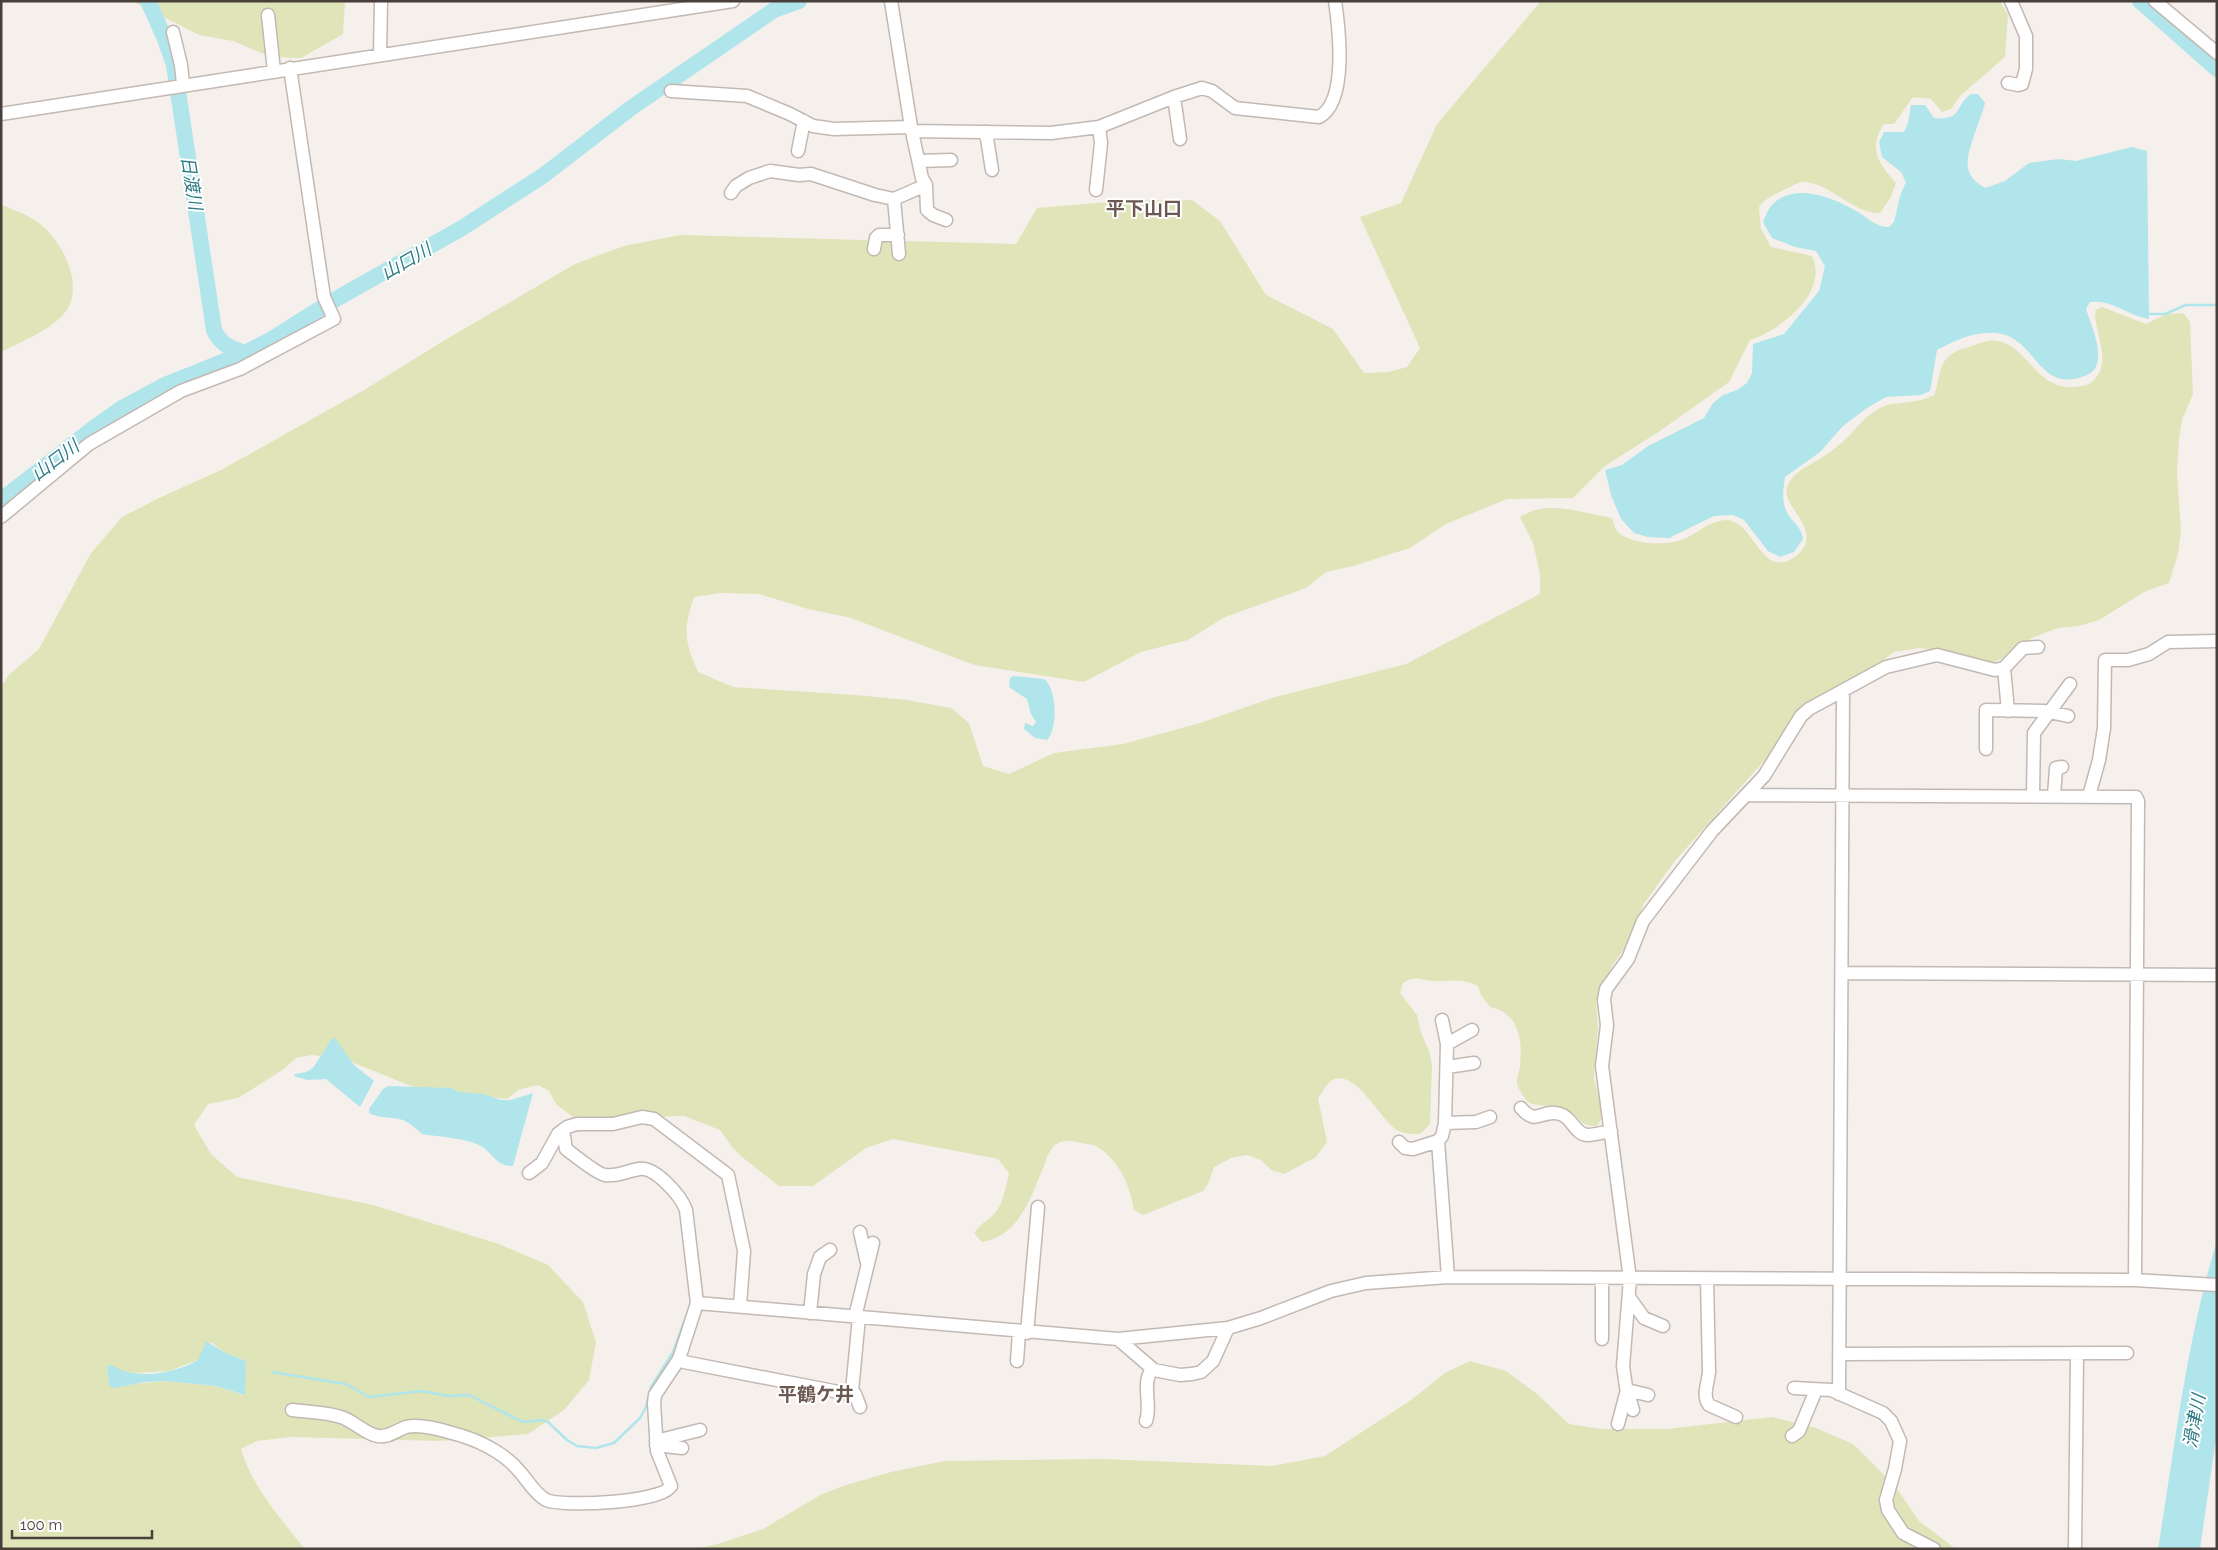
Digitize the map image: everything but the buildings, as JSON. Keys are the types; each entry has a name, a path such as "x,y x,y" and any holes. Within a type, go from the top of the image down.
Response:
{"street":[{"path":"380,55 381,1"},
{"path":"1,114 178,85 733,1"},
{"path":"891,1 912,129 926,185 927,210 933,215 946,220"},
{"path":"671,91 747,96 758,99 813,126 834,130 912,129 1051,133 1099,126 1202,88 1212,91 1235,108 1314,117 1327,113 1332,104 1341,55 1335,1"},
{"path":"2008,83 2022,84 2027,47 2026,36 2011,1"},
{"path":"2155,1 2217,54"},
{"path":"268,15 274,71"},
{"path":"173,32 182,70 178,85"},
{"path":"1,517 89,444 181,391 240,369 334,319 326,303 290,68"},
{"path":"1174,97 1180,139"},
{"path":"798,151 804,121"},
{"path":"1096,190 1101,143 1099,126"},
{"path":"986,132 992,170"},
{"path":"919,161 951,160"},
{"path":"731,193 736,186 749,178 770,171 782,171 799,175 811,174 875,195 894,199 926,185"},
{"path":"894,199 899,254"},
{"path":"874,249 876,238 879,235 898,235"},
{"path":"2089,796 2104,728 2105,660 2128,660 2149,654 2168,642 2217,641"},
{"path":"1634,1410 1627,1390 1623,1366 1630,1279 1602,1066 1607,1025 1604,1000 1606,989 1628,959 1643,921 1712,831 1747,795 1771,765 1793,727 1809,709 1886,667 1937,655 1977,667 1995,670 2004,668 2023,648 2038,647"},
{"path":"2004,668 2008,711"},
{"path":"2033,796 2034,733 2070,684"},
{"path":"1839,1394 1843,692"},
{"path":"1986,749 1986,710 2048,713 2068,716"},
{"path":"2054,796 2056,768 2062,767"},
{"path":"1747,795 2136,797 2138,801 2135,1280"},
{"path":"1842,973 2217,975"},
{"path":"1399,1142 1405,1148 1413,1149 1438,1140 1442,1136 1445,1123 1447,1044 1442,1020"},
{"path":"1447,1044 1472,1030"},
{"path":"1447,1067 1474,1063"},
{"path":"1521,1108 1528,1116 1533,1118 1550,1113 1561,1114 1569,1119 1580,1133 1587,1135 1611,1131"},
{"path":"1445,1123 1476,1122 1490,1117"},
{"path":"529,1173 542,1163 558,1134 563,1130 577,1124 607,1124 651,1118 728,1174 744,1251 740,1306"},
{"path":"292,1410 339,1416 354,1422 375,1436 383,1437 413,1426 452,1433 478,1442 509,1461 538,1494 547,1500 610,1502 640,1500 664,1493 671,1486 656,1451 654,1403 655,1395 679,1359 697,1303 686,1210 680,1199 660,1177 645,1170 639,1169 621,1175 602,1175 566,1149 563,1130"},
{"path":"1438,1140 1448,1277"},
{"path":"1017,1360 1023,1332 1038,1207"},
{"path":"860,1232 868,1266"},
{"path":"852,1391 857,1317 873,1243"},
{"path":"810,1312 814,1274 820,1258 830,1250"},
{"path":"697,1303 1118,1340 1228,1328 1261,1318 1331,1291 1357,1285 1408,1279 1448,1277 2135,1280 2217,1285"},
{"path":"1602,1279 1602,1340"},
{"path":"1708,1279 1709,1372 1705,1394 1706,1401 1709,1405 1736,1417"},
{"path":"1628,1298 1644,1318 1663,1326"},
{"path":"1118,1340 1152,1369 1180,1374 1201,1372 1213,1361 1228,1328"},
{"path":"2075,1549 2077,1353"},
{"path":"1840,1354 2127,1354"},
{"path":"679,1359 684,1362 849,1394 852,1391"},
{"path":"1146,1421 1148,1407 1147,1379 1152,1369"},
{"path":"1794,1388 1831,1390 1883,1413 1891,1421 1900,1441 1886,1500 1888,1510 1903,1533 1934,1549"},
{"path":"1627,1390 1648,1395"},
{"path":"1618,1424 1627,1390"},
{"path":"1792,1436 1799,1431 1816,1390"},
{"path":"852,1391 856,1394 860,1407"},
{"path":"656,1443 700,1430"},
{"path":"656,1443 682,1448"}],"green space":[{"path":"132,1 345,1 343,34 301,58 271,57 233,41 199,35"},
{"path":"1541,1 2000,1 2008,15 2005,57 1961,95 1951,109 1942,112 1931,99 1913,97 1894,124 1884,124 1877,141 1877,155 1884,169 1896,183 1891,197 1880,213 1861,209 1824,188 1805,182 1776,194 1759,207 1761,229 1771,247 1812,256 1816,270 1814,283 1808,296 1787,319 1762,335 1750,340 1729,382 1660,431 1605,466 1573,498 1507,499 1446,524 1410,548 1353,566 1326,572 1306,588 1225,617 1188,640 1141,652 1084,682 974,665 851,618 808,609 759,594 721,593 694,597 690,608 687,627 688,643 698,672 733,687 856,695 907,700 951,708 969,723 983,766 1009,774 1054,753 1123,744 1200,723 1275,697 1406,664 1540,594 1540,574 1533,543 1520,517 1531,512 1553,508 1612,518 1617,531 1624,536 1632,540 1650,543 1669,543 1684,539 1708,525 1724,520 1734,522 1743,528 1766,556 1774,561 1784,562 1796,556 1804,547 1807,537 1805,528 1786,493 1790,481 1800,471 1838,446 1871,414 1889,404 1914,401 1934,395 1944,362 1953,353 1983,342 1998,341 2009,345 2019,352 2045,378 2056,384 2070,387 2089,384 2097,377 2102,364 2102,352 2095,315 2096,310 2102,307 2146,324 2166,314 2183,313 2190,322 2193,394 2182,420 2179,439 2177,472 2181,531 2178,554 2169,583 2146,591 2099,620 2079,626 2058,628 2034,637 2014,648 2007,656 1993,663 1961,654 1919,648 1894,652 1873,668 1798,711 1770,754 1674,862 1643,905 1637,924 1626,946 1612,966 1596,1001 1598,1028 1594,1078 1603,1116 1597,1126 1582,1123 1572,1112 1563,1108 1535,1105 1526,1100 1517,1084 1521,1046 1517,1028 1507,1015 1490,1007 1481,995 1478,986 1460,981 1412,979 1403,983 1400,993 1417,1015 1432,1065 1430,1124 1420,1134 1403,1133 1394,1128 1356,1086 1347,1080 1338,1078 1328,1084 1318,1098 1327,1142 1316,1157 1284,1174 1271,1170 1261,1160 1247,1155 1231,1158 1214,1167 1208,1184 1203,1191 1143,1215 1134,1210 1127,1184 1113,1160 1093,1145 1073,1141 1060,1142 1051,1150 1029,1202 1015,1223 1006,1232 982,1242 974,1233 1000,1206 1009,1173 998,1159 893,1139 866,1148 813,1186 779,1186 742,1157 720,1130 684,1116 647,1117 582,1124 556,1104 549,1091 538,1085 518,1090 507,1099 446,1093 411,1086 344,1059 312,1055 296,1058 284,1069 238,1098 208,1104 194,1125 211,1154 237,1177 373,1205 499,1244 548,1265 583,1302 596,1342 589,1380 564,1410 528,1434 439,1441 290,1437 257,1441 241,1449 252,1476 260,1489 305,1549 1,1549 1,687 9,675 39,649 91,553 122,517 221,470 364,390 575,264 624,246 680,235 1016,244 1037,208 1120,201 1192,200 1220,221 1266,295 1333,329 1364,373 1388,372 1407,367 1420,348 1360,217 1401,203 1437,124","holes":["211,1342 224,1352 246,1361 244,1395 216,1386 165,1381 109,1386 107,1368 110,1364 119,1371 136,1373 169,1371 198,1360"]},
{"path":"1,205 33,219 52,236 67,260 73,287 71,300 61,317 36,334 1,352"},
{"path":"1470,1361 1506,1371 1537,1394 1569,1424 1601,1429 1666,1429 1772,1417 1816,1428 1853,1444 1895,1486 1919,1521 1956,1549 694,1549 718,1544 763,1529 822,1494 846,1485 891,1472 945,1461 1102,1459 1272,1466 1325,1456 1411,1400 1445,1373"}],"water":[{"path":"1971,94 1978,94 1985,103 1971,145 1968,168 1972,177 1985,188 2005,181 2029,163 2059,159 2076,161 2132,147 2147,151 2149,319 2113,305 2090,302 2086,309 2095,334 2098,354 2097,363 2094,370 2087,375 2071,379 2059,378 2049,373 2014,339 2002,334 1977,334 1952,342 1937,350 1930,391 1921,395 1886,397 1867,408 1843,426 1820,452 1785,477 1783,492 1786,511 1800,529 1803,539 1794,552 1780,557 1768,551 1744,520 1733,515 1714,516 1669,538 1648,537 1634,533 1621,519 1611,495 1605,470 1622,465 1648,446 1704,418 1713,403 1723,395 1737,390 1747,383 1752,373 1753,344 1784,334 1819,291 1825,266 1816,251 1795,247 1772,238 1763,222 1771,207 1781,198 1792,194 1815,194 1838,202 1876,224 1889,227 1894,222 1900,196 1906,182 1901,172 1882,157 1879,142 1884,132 1904,132 1908,123 1911,105 1925,105 1934,118 1950,117 1957,112 1962,103"},
{"path":"1013,676 1044,679 1052,691 1054,718 1051,735 1047,740 1035,738 1024,729 1025,723 1033,726 1036,722 1031,714 1027,699 1009,687 1010,678"},
{"path":"335,1038 354,1065 374,1081 360,1107 326,1079 307,1080 294,1076 313,1068 331,1040"},
{"path":"388,1086 451,1088 459,1092 483,1094 501,1100 511,1100 533,1093 513,1166 500,1163 484,1148 471,1142 422,1134 403,1120 370,1114 369,1109 383,1089"},
{"name":"滑津川","path":"2217,1241 2217,1431 2200,1549 2158,1549 2189,1355 2206,1279"},
{"path":"206,1341 224,1352 246,1361 245,1395 216,1386 165,1381 144,1382 115,1388 109,1386 107,1368 110,1364 130,1373 154,1374 166,1372 198,1360"}],"waterway":[{"name":"日渡川","path":"148,1 174,65 214,330 227,345 245,353"},
{"name":"山口川","path":"1,500 122,408 165,385 245,353 272,339 329,303 462,228 544,175 631,108 774,10 799,1"},
{"name":"山口川","path":"2140,1 2217,69"},
{"path":"2146,314 2165,314 2186,305 2217,305"},
{"path":"272,1372 346,1384 369,1397 422,1391 449,1396 469,1395 523,1422 542,1420 548,1422 567,1440 577,1446 596,1448 614,1443 640,1418 646,1407 651,1387 673,1352 687,1314"}],"district":[{"name":"平下山口","path":"1144,208"},
{"name":"平鶴ケ井","path":"816,1394"}]}
